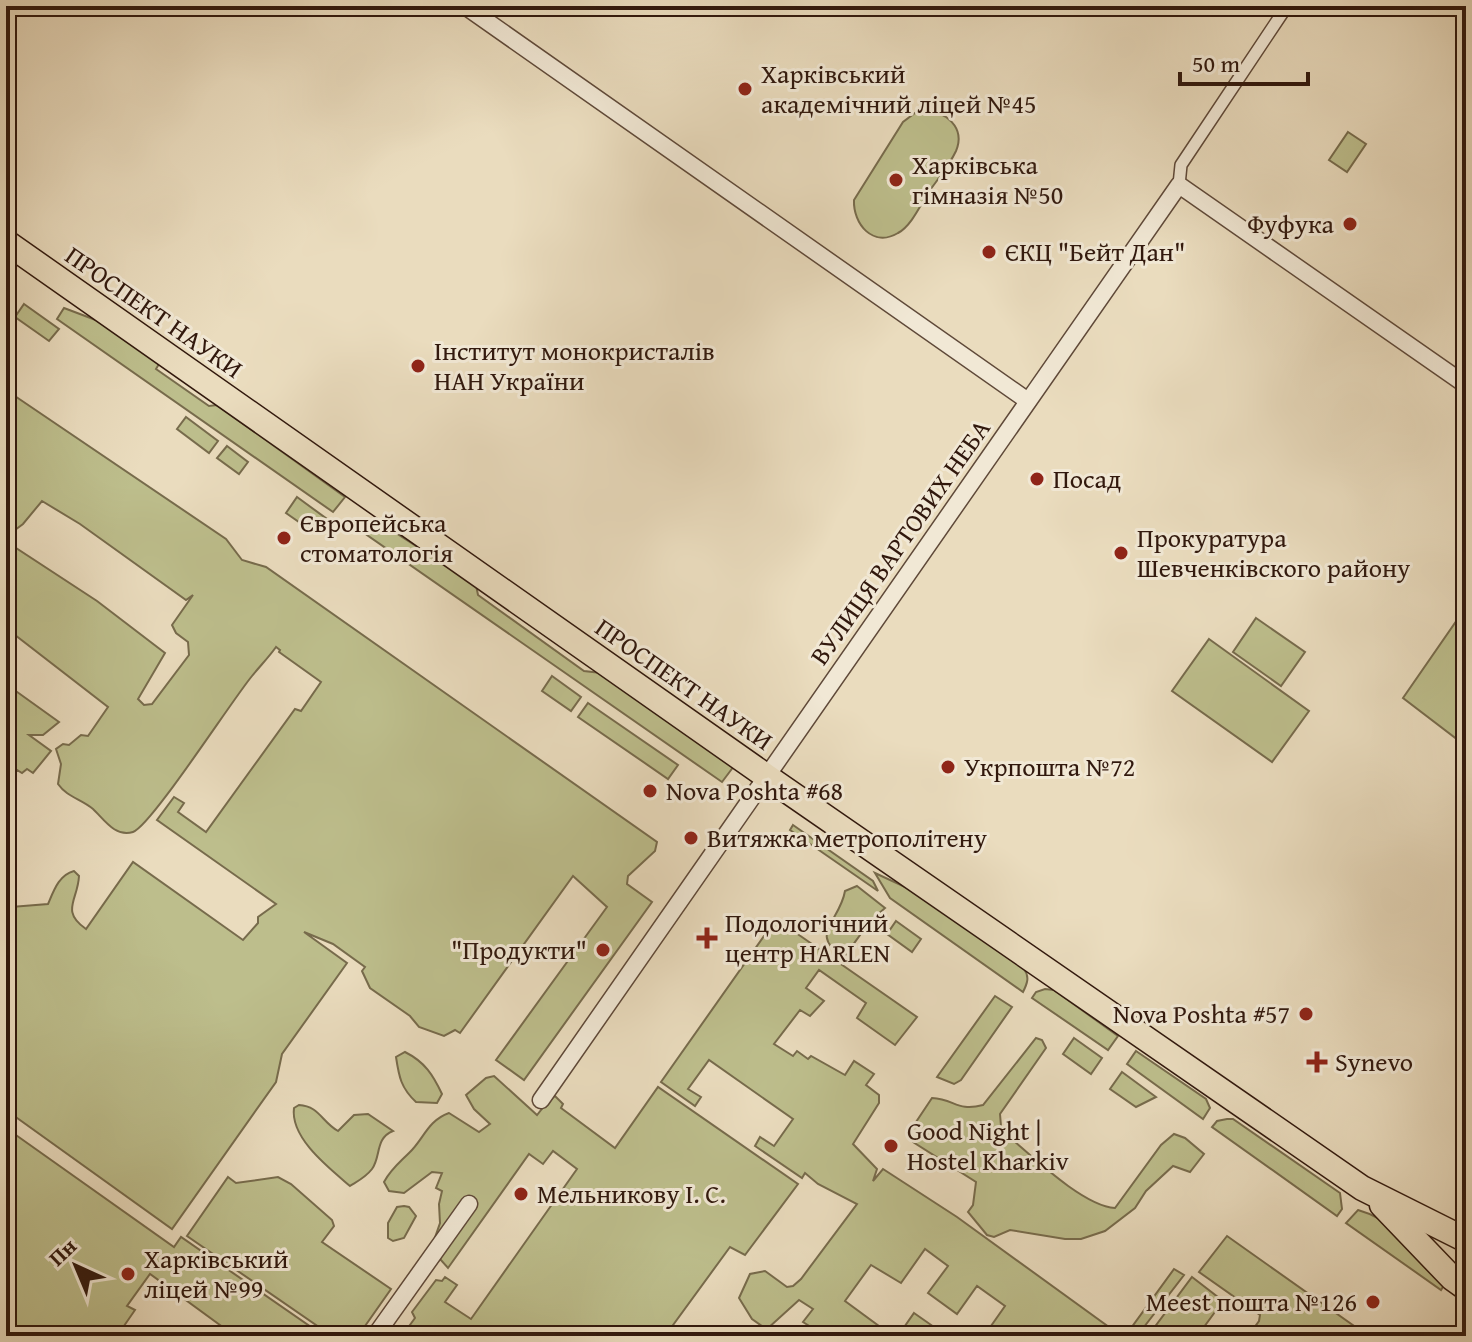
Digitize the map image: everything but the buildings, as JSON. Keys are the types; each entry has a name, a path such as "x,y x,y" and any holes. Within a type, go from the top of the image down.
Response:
{"main road":[{"name":"ПРОСПЕКТ НАУКИ","path":"6,242 766,776 1373,1195 1466,1240"},
{"name":"ПРОСПЕКТ НАУКИ","path":"1373,1195 1452,1278 1466,1288"}],"street":[{"path":"465,6 1028,401"},
{"name":"ВУЛИЦЯ ВАРТОВИХ НЕБА","path":"541,1100 1179,185 1181,165 1287,6"},
{"path":"1179,185 1466,385"},
{"path":"375,1336 469,1204"}],"green space":[{"path":"924,110 939,113 952,122 958,135 956,151 907,226 889,237 880,238 861,225 854,200 903,122"},
{"path":"1348,132 1366,144 1347,172 1329,160"},
{"path":"24,304 59,329 49,341 15,317"},
{"path":"64,308 101,322 159,364 156,369 209,406 217,405 345,497 333,512 57,319"},
{"path":"6,390 226,539 242,560 266,567 657,842 655,851 628,876 627,884 652,902 524,1080 496,1060 607,907 573,876 460,1033 455,1030 444,1036 419,1027 410,1016 370,988 362,971 365,967 333,944 304,932 347,963 282,1054 276,1082 172,1229 6,1110 6,903 11,907 48,904 61,880 74,871 79,876 72,911 78,923 86,929 133,862 243,940 258,923 258,917 276,904 157,820 174,797 184,803 178,812 206,832 295,709 301,711 321,682 276,647 142,825 133,832 121,832 58,784 61,764 56,749 63,744 69,745 81,735 88,736 108,707 6,628","holes":["42,501 80,524 186,600 193,595 172,625 176,633 188,642 189,655 152,704 144,705 138,699 165,653 97,601 10,544 11,533"]},
{"path":"186,417 218,441 209,453 177,429"},
{"path":"227,446 248,462 239,474 217,458"},
{"path":"297,497 327,519 309,529 286,513"},
{"path":"382,524 476,585 478,595 584,671 601,673 734,766 722,782 367,535 376,525"},
{"path":"1466,607 1466,728 1458,740 1403,698"},
{"path":"1256,618 1305,652 1281,686 1233,652"},
{"path":"1209,639 1309,711 1272,762 1172,691"},
{"path":"552,676 581,697 571,711 542,691"},
{"path":"6,684 59,722 43,735 29,735 51,751 33,773 27,769 22,773 17,770 6,778"},
{"path":"588,703 678,765 668,779 578,717"},
{"path":"793,825 873,881 878,891 790,830"},
{"path":"875,873 916,892 1024,969 1027,983 1023,992 890,898"},
{"path":"857,886 885,908 844,957 833,949 827,934 845,891"},
{"path":"776,919 917,1017 895,1045 857,1018 866,1003 819,970 806,988 824,1001 810,1016 800,1010 774,1044 793,1056 797,1051 808,1059 811,1056 845,1075 854,1061 874,1074 866,1085 879,1095 879,1103 853,1144 877,1169 873,1181 883,1169 957,1217 1120,1335 1131,1328 1174,1269 1184,1275 1137,1336 984,1336 1005,1306 977,1286 957,1314 928,1293 948,1266 925,1249 901,1283 871,1265 845,1301 883,1329 878,1336 841,1336 827,1327 822,1334 803,1322 813,1309 799,1300 767,1329 774,1336 757,1336 766,1329 752,1319 739,1298 750,1274 765,1271 787,1287 793,1286 857,1204 818,1184 805,1173 802,1178 755,1146 760,1137 774,1146 793,1119 709,1060 688,1089 701,1097 695,1106 661,1082"},
{"path":"896,921 921,939 912,952 887,934"},
{"path":"1054,990 1118,1036 1108,1050 1032,998 1036,992"},
{"path":"995,996 1012,1007 961,1080 954,1084 937,1077"},
{"path":"1036,1038 1042,1040 1046,1048 1000,1114 1001,1126 1007,1135 1073,1190 1115,1208 1161,1145 1174,1134 1185,1138 1204,1154 1190,1172 1173,1166 1146,1191 1135,1208 1105,1231 1081,1239 1010,1230 994,1237 987,1235 968,1212 973,1205 976,1182 913,1142 908,1134 932,1098 967,1107 983,1105"},
{"path":"1074,1038 1102,1058 1091,1074 1063,1054"},
{"path":"1136,1051 1206,1099 1210,1108 1203,1119 1127,1064"},
{"path":"405,1052 432,1075 442,1094 437,1103 416,1102 407,1092 396,1057"},
{"path":"1122,1072 1156,1097 1136,1107 1110,1089"},
{"path":"494,1076 537,1115 555,1096 563,1104 561,1108 615,1148 658,1087 798,1184 745,1255 730,1247 665,1336 402,1336 415,1318 412,1312 436,1280 442,1281 445,1277 457,1285 445,1302 471,1319 577,1169 553,1151 543,1164 529,1154 448,1268 431,1249 440,1223 442,1191 436,1188 442,1173 432,1172 404,1193 389,1191 384,1182 442,1116 449,1113 479,1132 490,1124 474,1109 466,1095 486,1078"},
{"path":"299,1105 316,1111 338,1131 354,1115 368,1114 393,1131 383,1138 375,1164 365,1177 350,1186 313,1152 294,1119 294,1108"},
{"path":"1233,1119 1340,1193 1342,1209 1337,1216 1212,1127 1217,1121"},
{"path":"6,1128 174,1247 181,1237 324,1336 235,1336 150,1274 127,1306 135,1310 117,1336 6,1336"},
{"path":"228,1177 236,1183 278,1177 291,1184 332,1220 334,1226 322,1242 391,1289 358,1336 332,1336 187,1236"},
{"path":"397,1207 409,1207 416,1216 404,1238 393,1241 388,1238 388,1223"},
{"path":"1358,1210 1396,1230 1446,1282 1441,1290 1346,1223"},
{"path":"1227,1236 1364,1333 1362,1336 1248,1336 1260,1315 1199,1272"},
{"path":"1192,1277 1223,1301 1204,1327 1217,1336 1148,1336"},
{"path":"914,1313 944,1334 943,1336 898,1336"}],"place":[{"name":"Харківський академічний ліцей №45","path":"745,89"},
{"name":"Харківська гімназія №50","path":"896,180"},
{"name":"Фуфука","path":"1350,224"},
{"name":"ЄКЦ \"Бейт Дан\"","path":"989,252"},
{"name":"Інститут монокристалів НАН України","path":"418,366"},
{"name":"Посад","path":"1037,479"},
{"name":"Європейська стоматологія","path":"284,538"},
{"name":"Прокуратура Шевченківского району","path":"1121,553"},
{"name":"Укрпошта №72","path":"948,767"},
{"name":"Nova Poshta #68","path":"650,791"},
{"name":"Витяжка метрополітену","path":"691,838"},
{"name":"Подологічний центр HARLEN","path":"707,938"},
{"name":"\"Продукти\"","path":"603,950"},
{"name":"Nova Poshta #57","path":"1306,1014"},
{"name":"Synevo","path":"1317,1062"},
{"name":"Good Night | Hostel Kharkiv","path":"891,1146"},
{"name":"Мельникову І. С.","path":"521,1194"},
{"name":"Харківський ліцей №99","path":"128,1274"},
{"name":"Meest пошта №126","path":"1373,1302"}]}
